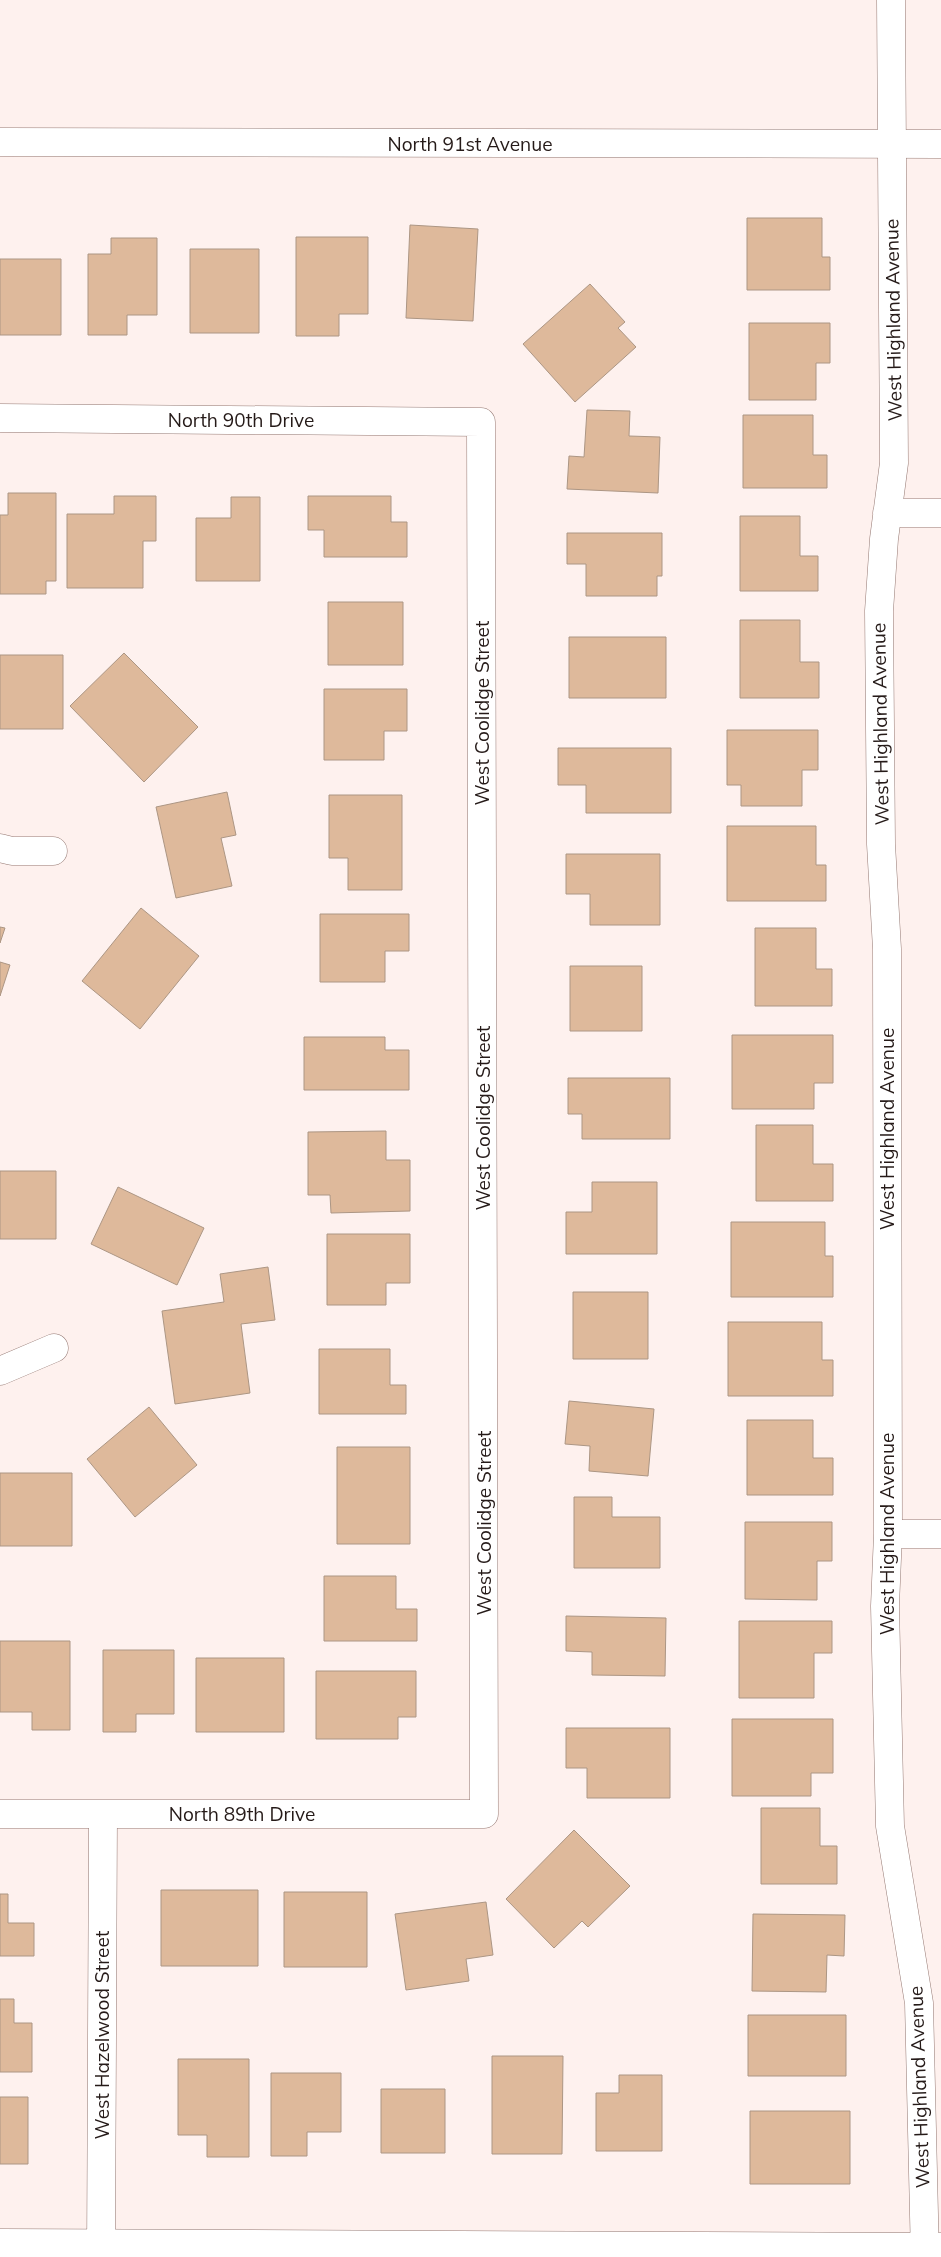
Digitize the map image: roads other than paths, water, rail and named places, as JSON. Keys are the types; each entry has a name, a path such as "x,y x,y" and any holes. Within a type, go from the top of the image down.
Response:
{"street":[{"name":"West Highland Avenue","path":"891,0 894,463 887,513 879,611 881,844 887,949 888,1534 885,1606 890,1826 919,2003 930,2250"},
{"name":"North 91st Avenue","path":"0,142 941,144"},
{"name":"North 90th Drive","path":"0,418 481,422"},
{"name":"West Coolidge Street","path":"481,422 484,1814"},
{"path":"887,513 941,513"},
{"path":"0,848 12,851 52,851"},
{"path":"0,1371 54,1348"},
{"path":"888,1534 941,1534"},
{"name":"North 89th Drive","path":"0,1814 484,1814"},
{"name":"West Hazelwood Street","path":"101,2250 104,1814"},
{"path":"0,2243 101,2250 510,2252 930,2250"}]}
